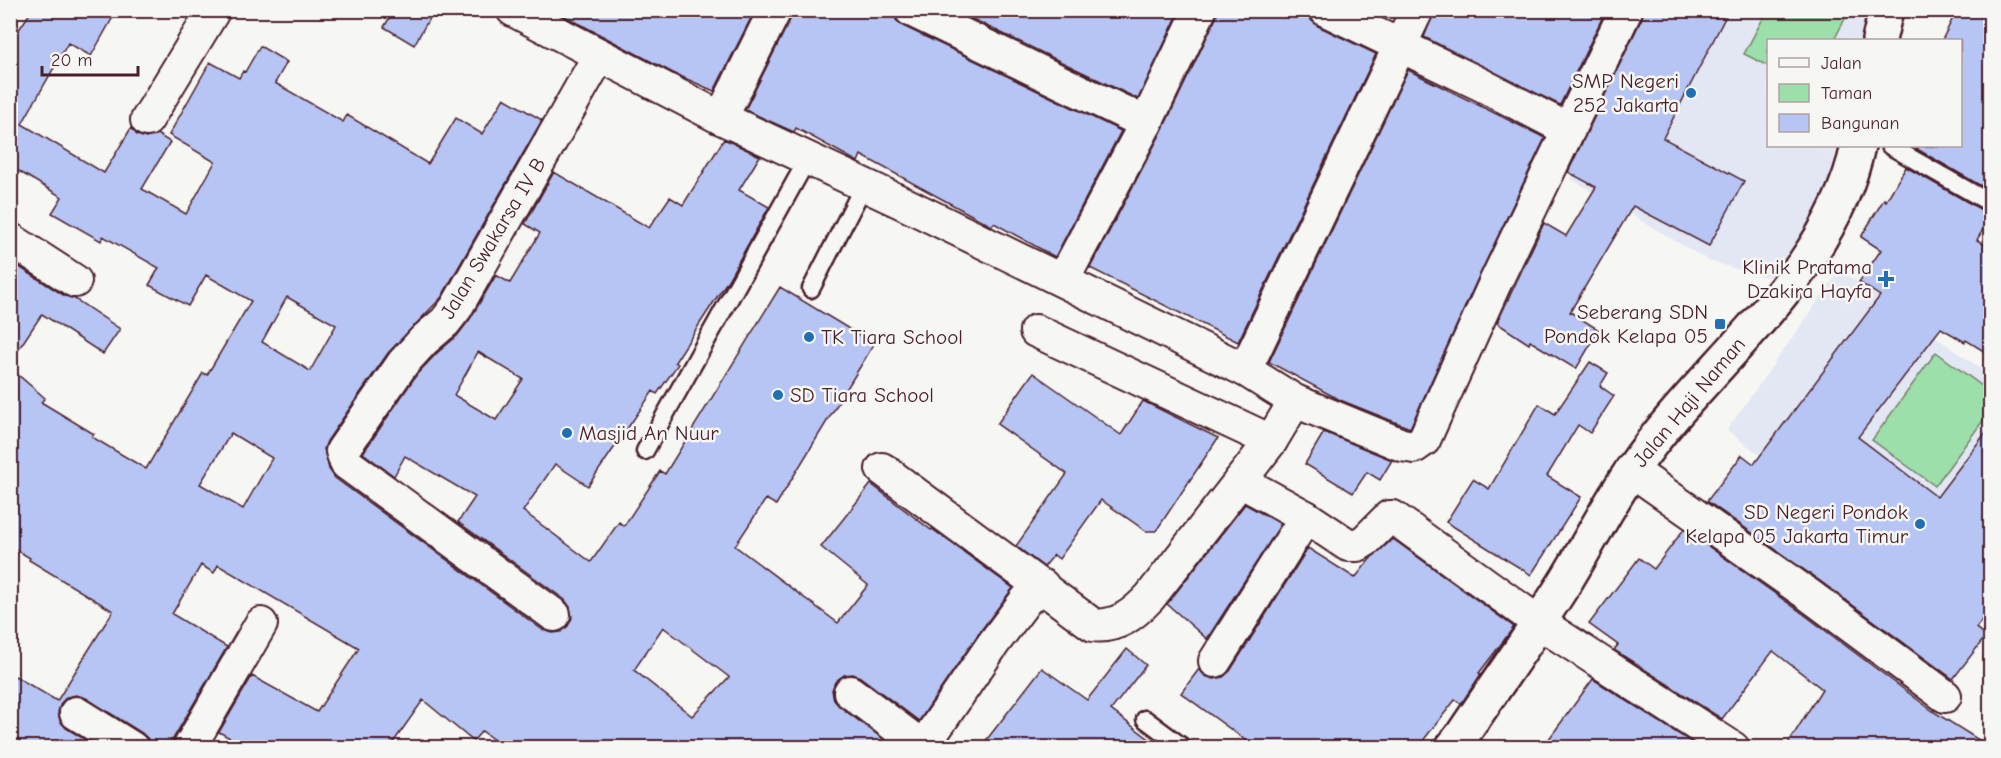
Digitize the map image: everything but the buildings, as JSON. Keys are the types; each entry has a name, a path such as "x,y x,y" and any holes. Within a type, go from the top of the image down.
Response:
{"street":[{"path":"147,120 214,10"},
{"path":"513,10 721,118 1063,280 1245,370 1295,401 1402,445 1414,447 1424,440 1495,283 1626,10"},
{"path":"721,118 775,10"},
{"path":"911,10 1146,123"},
{"path":"1063,280 1146,123 1200,10"},
{"path":"1326,10 1480,84 1569,130"},
{"path":"1245,370 1417,10"},
{"path":"1880,39 1886,10"},
{"name":"Jalan Swakarsa IV B","path":"555,615 346,463 342,451 403,363 456,308 599,56"},
{"name":"Jalan Haji Naman","path":"1452,747 1567,579 1631,470 1683,404 1794,278 1830,224 1846,186 1858,147"},
{"path":"10,239 75,281"},
{"path":"1036,331 1271,441"},
{"path":"882,469 1093,625 1104,626 1115,624 1135,613 1150,597 1271,441 1295,401"},
{"path":"1631,470 1809,595 1945,696"},
{"path":"1240,481 1306,517 1348,545 1358,545 1366,540 1385,519 1393,518 1538,622 1733,747"},
{"path":"1215,661 1306,517"},
{"path":"850,692 923,747 993,644 1026,600 1043,586"},
{"path":"189,747 261,624"},
{"path":"76,713 132,747"}],"lane":[{"path":"1892,147 1990,203"},
{"path":"645,451 807,160"},
{"path":"811,289 864,185"},
{"path":"1145,719 1184,747"}],"shaded area":[{"name":"SMP Negeri 252 Jakarta","path":"1654,11 1869,11 1862,39 1767,39 1767,147 1837,147 1815,235 1795,278 1761,276 1709,261 1571,179"},
{"name":"SD Negeri Pondok Kelapa 05 Jakarta Timur","path":"1840,270 1990,375 1990,617 1983,627 1727,430"}],"green space":[{"path":"1767,10 1849,11 1835,39 1767,39 1767,66 1744,54"},
{"path":"1936,352 1990,392 1990,411 1935,486 1872,440"}],"place":[{"name":"SMP Negeri 252 Jakarta","path":"1691,93"},
{"name":"Klinik Pratama Dzakira Hayfa","path":"1886,279"},
{"name":"Seberang SDN Pondok Kelapa 05","path":"1720,324"},
{"name":"TK Tiara School","path":"809,337"},
{"name":"SD Tiara School","path":"778,395"},
{"name":"Masjid An Nuur","path":"567,433"},
{"name":"SD Negeri Pondok Kelapa 05 Jakarta Timur","path":"1920,524"}]}
